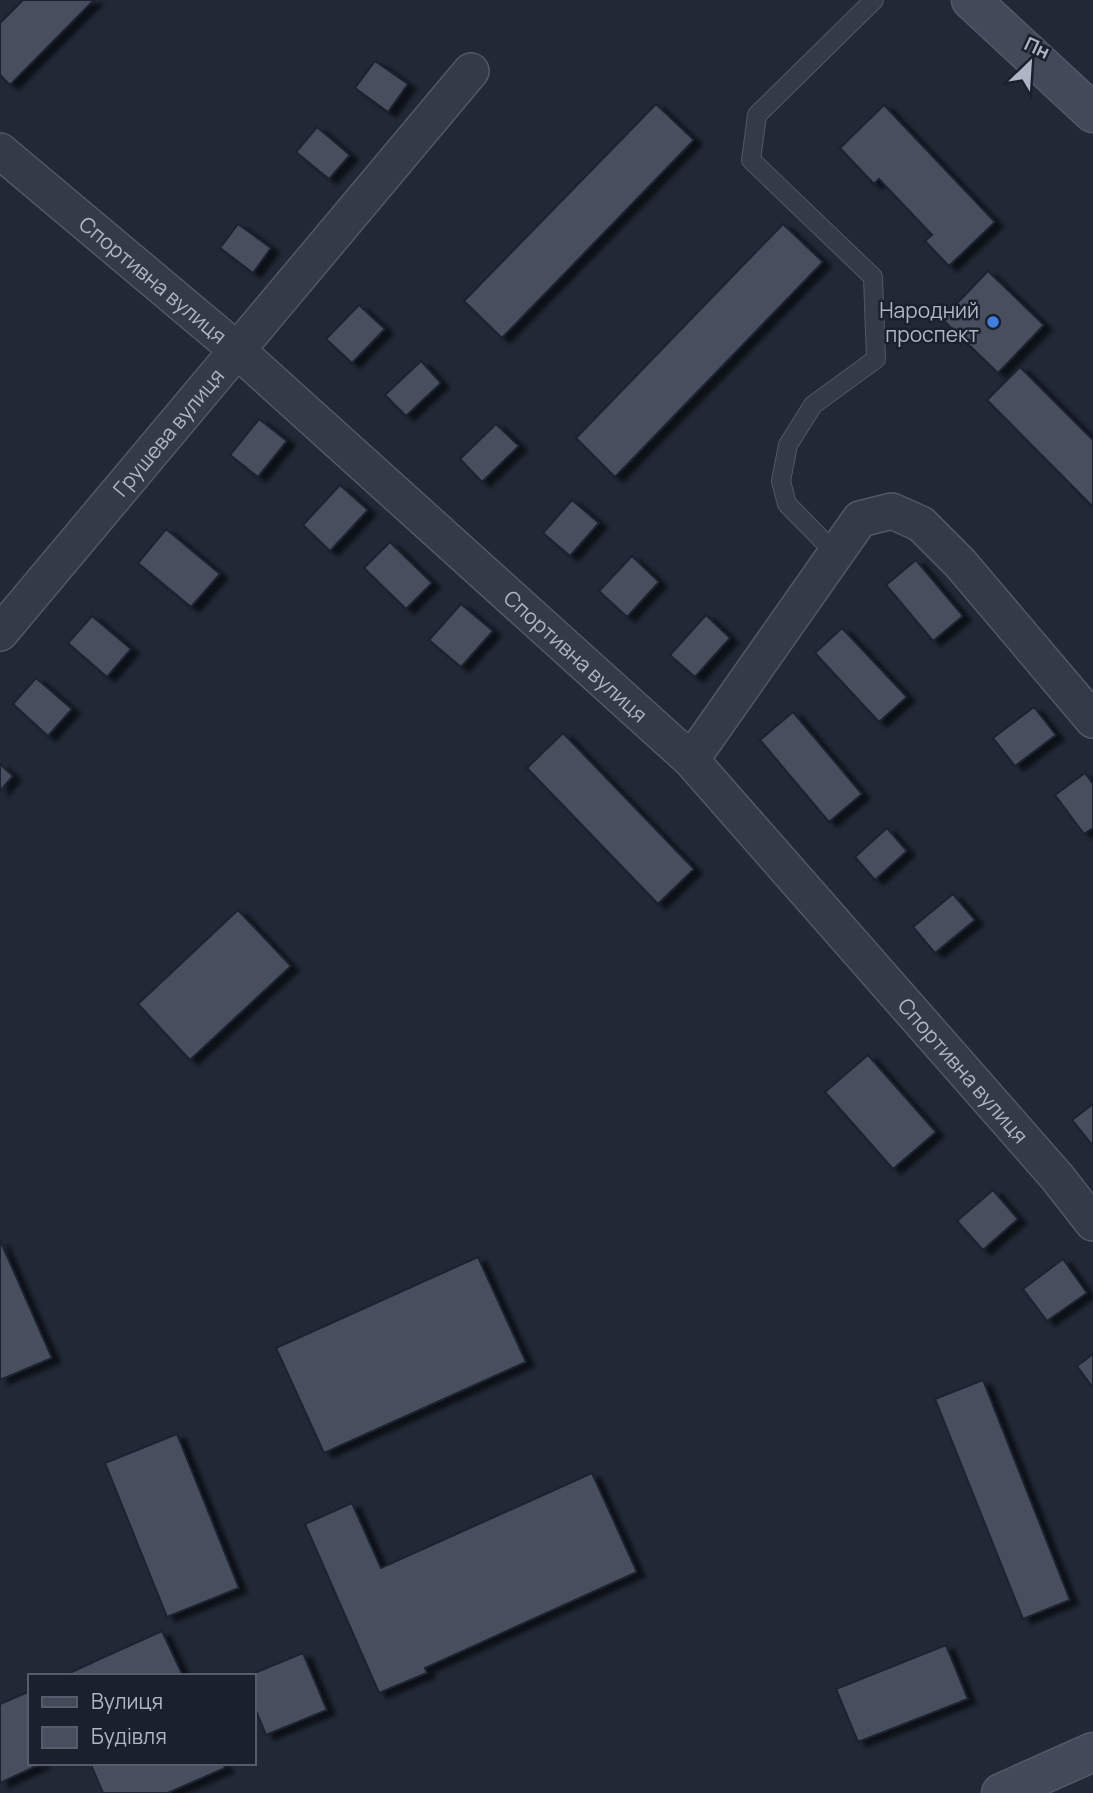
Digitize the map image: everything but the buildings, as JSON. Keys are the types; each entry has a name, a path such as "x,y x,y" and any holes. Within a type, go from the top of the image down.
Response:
{"street":[{"path":"971,0 1093,113"},
{"name":"Грушева вулиця","path":"0,633 471,71"},
{"name":"Спортивна вулиця","path":"0,151 237,350 691,760 1048,1167 1093,1223"},
{"path":"691,760 860,519 892,511 921,524 960,563 1093,720"},
{"path":"1001,1793 1093,1752"}],"lane":[{"path":"837,555 787,505 781,481 788,445 813,405 876,359 873,277 751,160 757,116 874,0"}],"place":[{"name":"Народний проспект","path":"993,322"}]}
